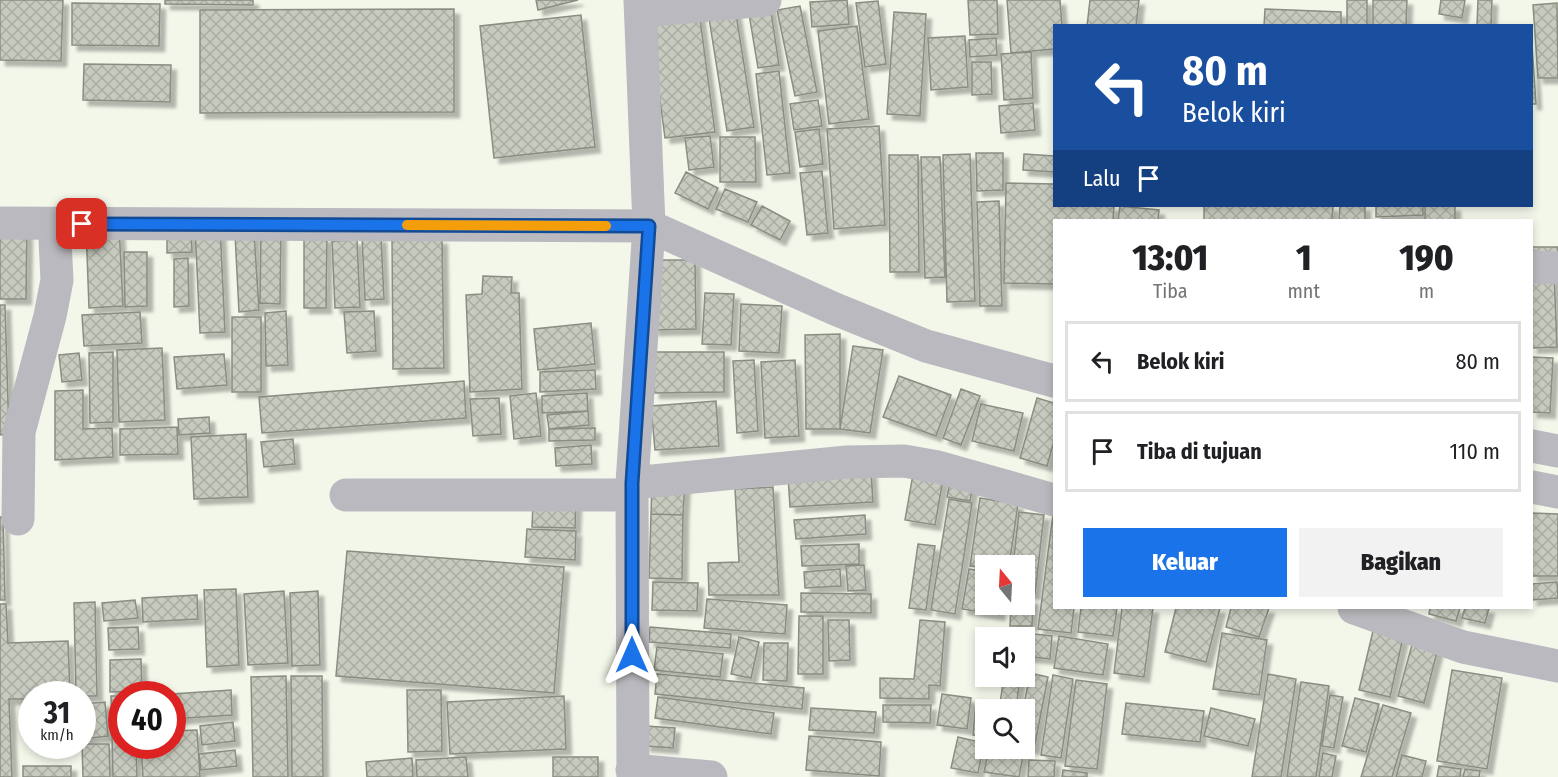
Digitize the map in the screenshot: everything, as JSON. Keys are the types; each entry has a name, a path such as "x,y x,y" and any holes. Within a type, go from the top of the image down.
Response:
{"street":[{"path":"711,777 632,773 632,489 649,226 641,5 765,0"},
{"path":"0,223 649,226 835,309 926,346 1053,381"},
{"path":"18,519 19,432 52,307 57,280 55,240 58,223"},
{"path":"1533,267 1558,268"},
{"path":"1533,446 1558,451"},
{"path":"346,495 632,489 847,462 904,461 938,467 1053,500"},
{"path":"1533,487 1558,492"},
{"path":"1357,609 1463,647 1558,666"}],"building":[{"path":"0,0 63,0 61,61 0,60"},
{"path":"165,0 253,0 253,5 165,4"},
{"path":"536,0 578,0 538,10"},
{"path":"847,0 849,24 812,27 810,2"},
{"path":"968,0 997,0 998,34 970,35"},
{"path":"1007,0 1060,0 1062,24 1053,24 1053,49 1011,53"},
{"path":"1090,0 1139,0 1136,24 1087,24"},
{"path":"1347,0 1367,0 1367,24 1347,24"},
{"path":"1373,0 1407,0 1406,24 1373,24"},
{"path":"1441,0 1465,0 1462,18 1439,14"},
{"path":"1478,0 1492,0 1491,24 1477,24"},
{"path":"878,1 886,64 865,67 856,3"},
{"path":"72,3 160,4 159,46 72,45"},
{"path":"1557,3 1558,78 1538,78 1533,5"},
{"path":"770,5 779,65 758,68 748,8"},
{"path":"800,6 817,92 795,96 777,10"},
{"path":"735,8 754,127 727,131 708,12"},
{"path":"454,9 454,112 200,113 200,10"},
{"path":"1265,9 1341,12 1341,24 1264,24"},
{"path":"699,11 715,132 665,138 649,18"},
{"path":"894,12 926,14 920,116 887,114"},
{"path":"581,15 595,147 494,158 480,26"},
{"path":"857,26 869,119 829,124 818,31"},
{"path":"965,36 968,87 931,90 928,38"},
{"path":"996,38 997,55 970,57 969,40"},
{"path":"1031,52 1033,98 1004,100 1001,54"},
{"path":"1533,60 1536,104 1533,104"},
{"path":"972,62 991,62 992,94 972,95"},
{"path":"84,64 171,65 170,102 83,100"},
{"path":"779,71 790,173 767,175 756,74"},
{"path":"818,100 822,126 794,130 790,104"},
{"path":"1033,103 1035,130 1001,133 999,106"},
{"path":"879,126 885,225 834,229 827,129"},
{"path":"819,129 823,164 800,167 795,132"},
{"path":"710,136 714,167 689,170 685,138"},
{"path":"720,137 755,137 756,182 720,182"},
{"path":"976,153 1003,153 1003,190 977,191"},
{"path":"970,154 975,301 947,302 943,155"},
{"path":"1024,154 1053,156 1053,172 1023,170"},
{"path":"889,155 918,155 919,272 890,272"},
{"path":"921,157 940,157 945,277 925,278"},
{"path":"822,171 828,233 807,235 800,173"},
{"path":"686,172 718,188 708,209 675,193"},
{"path":"1006,183 1053,184 1053,207 1114,207 1113,219 1053,219 1053,284 1004,283"},
{"path":"725,189 757,202 748,222 716,209"},
{"path":"999,201 1002,306 980,306 977,202"},
{"path":"762,206 790,221 780,240 751,225"},
{"path":"1120,207 1159,210 1158,219 1118,219"},
{"path":"1204,207 1333,207 1332,219 1204,219"},
{"path":"1340,207 1365,207 1365,219 1339,219"},
{"path":"1376,207 1423,207 1423,215 1376,217"},
{"path":"1425,207 1455,207 1455,219 1425,219"},
{"path":"220,225 225,332 200,333 195,227"},
{"path":"119,226 123,306 89,308 86,227"},
{"path":"261,226 281,226 280,304 260,303"},
{"path":"0,227 27,227 26,299 0,299"},
{"path":"167,228 191,228 192,252 167,253"},
{"path":"254,232 259,310 239,312 235,234"},
{"path":"304,237 327,237 326,308 304,308"},
{"path":"362,237 381,237 384,299 365,300"},
{"path":"442,239 444,368 393,369 392,240"},
{"path":"357,240 360,307 335,308 332,241"},
{"path":"1533,247 1558,247 1558,264 1533,264"},
{"path":"124,252 147,252 147,306 125,307"},
{"path":"188,258 189,306 174,307 174,259"},
{"path":"653,260 695,260 696,329 653,330"},
{"path":"1554,271 1557,347 1533,348 1533,272"},
{"path":"483,276 512,277 511,293 519,293 522,389 470,392 466,295 482,294"},
{"path":"705,293 734,294 731,345 702,344"},
{"path":"741,304 782,306 779,353 739,351"},
{"path":"0,305 5,305 9,434 0,435"},
{"path":"286,311 288,365 266,366 265,313"},
{"path":"374,311 376,351 347,353 344,312"},
{"path":"140,312 142,343 84,346 82,315"},
{"path":"232,317 261,317 261,392 232,392"},
{"path":"591,323 595,364 538,370 534,329"},
{"path":"840,334 840,429 806,429 805,335"},
{"path":"853,346 883,350 870,433 840,429"},
{"path":"162,348 165,420 119,422 117,350"},
{"path":"113,352 113,422 90,423 89,353"},
{"path":"654,352 724,352 724,392 654,393"},
{"path":"79,353 82,380 62,382 59,355"},
{"path":"224,354 227,385 177,389 174,357"},
{"path":"1533,357 1553,358 1550,413 1533,412"},
{"path":"754,360 758,431 737,433 733,361"},
{"path":"795,360 799,436 765,438 761,362"},
{"path":"595,370 596,389 540,392 540,372"},
{"path":"899,376 951,395 936,436 883,417"},
{"path":"464,381 466,418 262,433 259,397"},
{"path":"961,389 980,396 961,445 943,438"},
{"path":"83,390 83,429 112,428 113,457 55,460 55,391"},
{"path":"536,393 541,436 514,439 510,396"},
{"path":"587,393 588,411 542,413 542,396"},
{"path":"499,398 501,434 473,436 470,399"},
{"path":"1037,398 1053,403 1053,445 1047,466 1020,458"},
{"path":"716,401 719,446 655,450 651,406"},
{"path":"981,404 1023,413 1014,451 972,441"},
{"path":"588,411 589,425 549,429 547,415"},
{"path":"209,417 210,433 179,435 178,419"},
{"path":"177,427 178,454 120,455 120,429"},
{"path":"595,428 595,440 549,441 549,429"},
{"path":"246,434 248,497 194,499 191,437"},
{"path":"293,439 295,464 264,467 261,442"},
{"path":"591,445 592,464 556,466 555,448"},
{"path":"871,471 873,502 790,507 788,476"},
{"path":"913,474 943,479 935,525 905,520"},
{"path":"951,477 974,480 970,501 947,497"},
{"path":"652,481 685,482 683,515 651,514"},
{"path":"773,487 779,595 709,595 708,563 739,562 735,489"},
{"path":"980,498 1018,504 1011,555 975,555 975,567 970,566"},
{"path":"949,499 972,503 955,614 931,610"},
{"path":"533,503 576,503 575,528 532,527"},
{"path":"1019,512 1044,515 1035,594 1035,555 1014,555"},
{"path":"1533,513 1558,514 1558,576 1533,576"},
{"path":"651,514 683,515 682,579 649,578"},
{"path":"1053,514 1053,609 1074,609 1071,633 1038,629"},
{"path":"865,515 866,534 796,539 794,520"},
{"path":"0,517 3,517 5,600 0,600"},
{"path":"527,529 576,531 575,560 525,557"},
{"path":"859,544 859,564 802,566 801,546"},
{"path":"918,544 935,546 926,610 909,608"},
{"path":"347,551 564,567 554,693 336,676"},
{"path":"864,565 866,590 848,591 846,566"},
{"path":"840,569 841,586 805,588 804,572"},
{"path":"969,569 975,570 975,611 962,609"},
{"path":"653,582 698,583 697,611 652,610"},
{"path":"1557,582 1558,598 1533,600 1533,584"},
{"path":"236,589 239,665 207,667 204,590"},
{"path":"284,591 288,663 248,665 244,594"},
{"path":"318,591 320,665 292,666 290,593"},
{"path":"801,593 871,594 871,613 801,612"},
{"path":"197,595 198,619 143,622 142,598"},
{"path":"707,599 787,605 785,634 704,628"},
{"path":"135,600 138,618 104,621 102,603"},
{"path":"95,602 97,696 96,681 76,681 74,603"},
{"path":"0,604 6,604 8,643 68,641 70,681 18,681 18,699 9,699 12,777 0,777"},
{"path":"1081,609 1117,609 1113,636 1078,632"},
{"path":"1122,609 1153,609 1144,677 1114,673"},
{"path":"1176,609 1220,609 1206,662 1165,652"},
{"path":"1231,609 1269,609 1259,637 1226,627"},
{"path":"1430,609 1460,609 1456,621 1429,614"},
{"path":"1465,609 1489,609 1485,623 1462,618"},
{"path":"1010,615 1032,615 1032,626 1010,626"},
{"path":"799,616 823,616 823,674 798,674"},
{"path":"828,620 849,620 850,660 829,661"},
{"path":"920,620 945,622 940,686 929,685 929,699 880,698 880,678 914,679"},
{"path":"138,627 139,649 109,650 108,628"},
{"path":"650,627 731,634 730,648 649,642"},
{"path":"1373,631 1403,637 1390,697 1359,690"},
{"path":"1222,633 1267,640 1259,695 1213,689"},
{"path":"1035,634 1052,636 1050,659 1035,657"},
{"path":"1059,636 1108,644 1103,675 1054,668"},
{"path":"739,637 759,642 751,678 731,674"},
{"path":"1413,641 1438,648 1424,703 1398,696"},
{"path":"764,643 788,643 787,681 763,680"},
{"path":"657,647 723,654 720,677 654,670"},
{"path":"141,659 142,681 110,681 110,660"},
{"path":"1452,670 1502,678 1487,769 1437,761"},
{"path":"657,674 804,688 802,709 655,694"},
{"path":"1035,674 1048,677 1035,744 1035,699 1025,699 1027,687 1035,687"},
{"path":"1268,674 1296,679 1281,777 1252,777"},
{"path":"1053,675 1073,679 1061,758 1041,755"},
{"path":"286,676 288,777 253,777 251,677"},
{"path":"291,676 322,676 323,777 292,777"},
{"path":"1076,680 1107,684 1097,769 1065,766"},
{"path":"1301,682 1329,686 1316,777 1287,777"},
{"path":"1002,687 1019,687 1017,699 1001,699"},
{"path":"231,690 232,715 186,718 186,693"},
{"path":"407,690 441,690 442,751 408,752"},
{"path":"942,694 971,698 967,729 937,725"},
{"path":"1330,695 1343,697 1334,748 1322,746"},
{"path":"564,696 566,749 450,754 447,702"},
{"path":"658,697 774,713 771,734 655,718"},
{"path":"1355,698 1379,704 1366,752 1342,746"},
{"path":"105,702 108,736 96,737 96,703"},
{"path":"1126,703 1204,711 1200,742 1122,734"},
{"path":"883,705 931,705 930,723 883,722"},
{"path":"1383,705 1411,713 1392,777 1361,777"},
{"path":"811,708 876,712 874,733 809,730"},
{"path":"1211,708 1255,719 1248,746 1204,736"},
{"path":"975,712 975,735 973,735"},
{"path":"233,722 235,741 202,745 200,726"},
{"path":"646,726 675,728 673,748 645,746"},
{"path":"186,730 197,730 200,777 143,777 142,759 186,759"},
{"path":"809,736 881,742 879,776 806,770"},
{"path":"958,737 975,741 975,759 981,759 978,773 951,768"},
{"path":"96,744 108,744 110,777 83,777 82,759 96,759"},
{"path":"235,750 237,766 201,770 199,754"},
{"path":"1323,753 1336,756 1332,777 1319,777"},
{"path":"1402,755 1426,761 1422,777 1396,777"},
{"path":"466,757 468,777 417,777 416,760"},
{"path":"553,757 598,757 598,777 553,777"},
{"path":"412,758 413,777 367,777 366,762"},
{"path":"113,759 136,759 137,777 113,777"},
{"path":"987,759 1022,759 1019,777 984,772"},
{"path":"1029,760 1055,761 1054,777 1028,777"},
{"path":"23,766 71,766 71,777 23,777"},
{"path":"1439,766 1461,769 1460,777 1437,777"},
{"path":"1465,769 1480,771 1479,777 1463,777"},
{"path":"1063,770 1087,773 1087,777 1062,777"}],"slow traffic":[{"path":"407,225 606,226"}],"route":[{"path":"82,224 649,226 632,483 632,655"}]}
